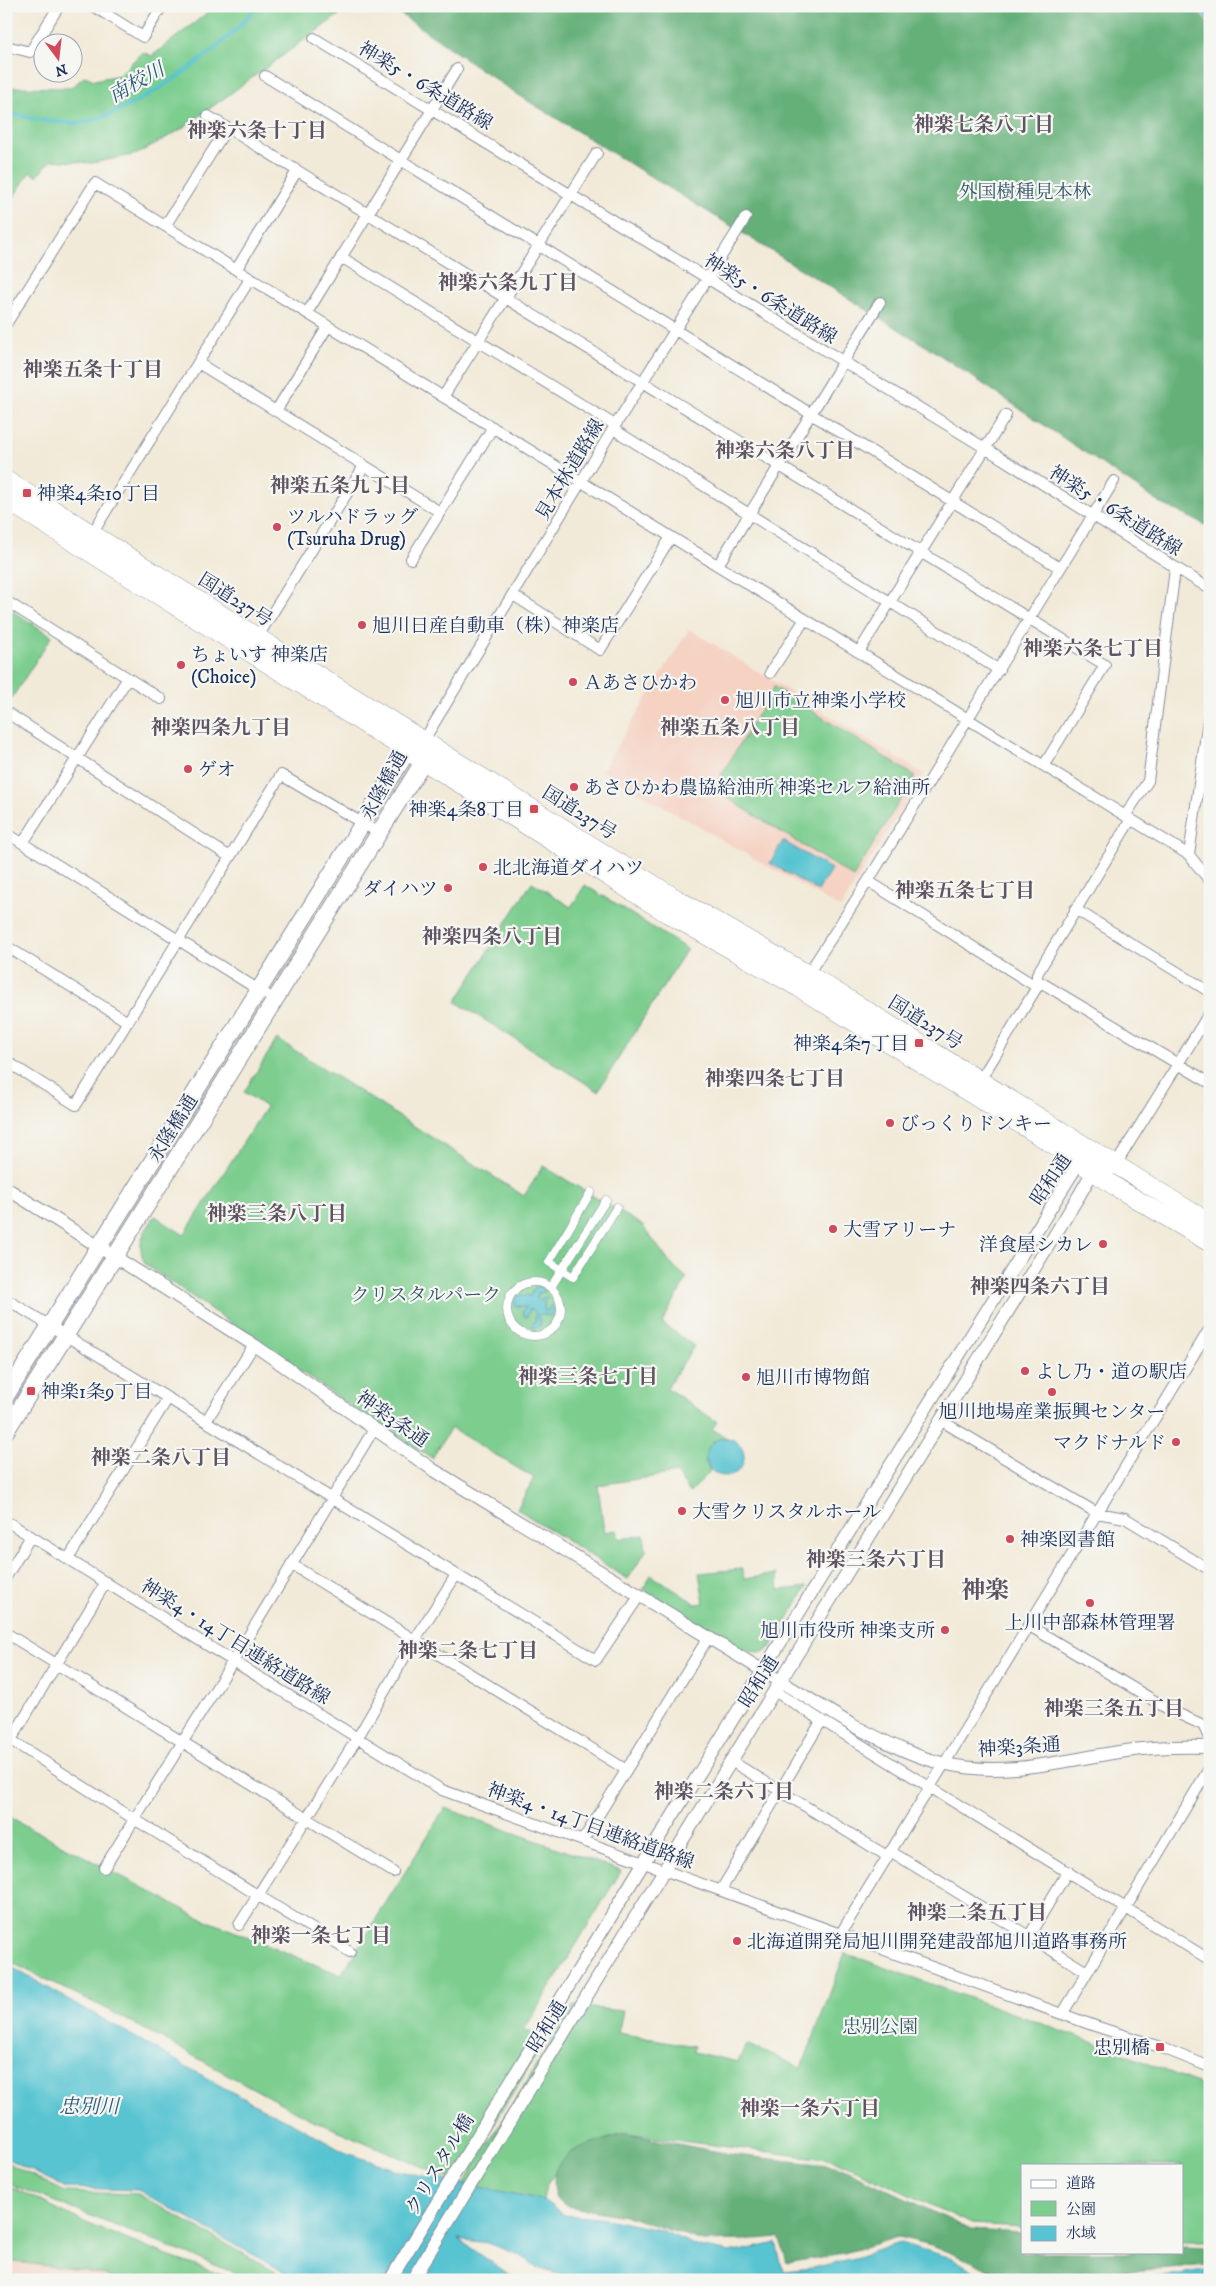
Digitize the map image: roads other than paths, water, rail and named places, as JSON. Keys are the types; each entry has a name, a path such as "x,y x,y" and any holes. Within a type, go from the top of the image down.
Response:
{"highway":[{"name":"国道237号","path":"8,494 257,637 424,740 678,899 1210,1243"},
{"name":"国道237号","path":"88,541 248,652 668,914 803,981 979,1082 1093,1167 1116,1165 1210,1223"}],"main road":[{"name":"永隆橋通","path":"6,1396 98,1245 407,752 424,740"},
{"name":"永隆橋通","path":"6,1431 423,762 424,740"}],"street":[{"path":"6,46 30,52 59,6"},
{"path":"94,6 143,37 162,6"},
{"name":"神楽5・6条道路線","path":"314,38 433,109 706,280 985,448 1210,589"},
{"path":"307,313 402,161 456,70"},
{"path":"265,76 1060,568"},
{"path":"208,116 1105,665 1044,766"},
{"path":"165,226 227,128"},
{"path":"443,397 597,153"},
{"path":"236,270 297,171"},
{"path":"6,324 95,183 1189,855 1210,881"},
{"name":"見本林道路線","path":"424,740 614,427 746,217"},
{"path":"341,257 478,340 749,514 999,670"},
{"path":"88,541 250,278"},
{"path":"718,566 880,302"},
{"path":"276,412 328,326"},
{"path":"198,363 440,512"},
{"path":"859,652 1006,415"},
{"path":"410,559 493,427"},
{"path":"248,652 364,466"},
{"path":"803,981 868,881 999,670 1114,480"},
{"path":"513,595 600,650 671,537"},
{"path":"979,1082 1037,984 1036,974 1148,781 1175,568"},
{"path":"6,601 161,699"},
{"path":"770,673 805,619"},
{"path":"23,843 79,758 128,678"},
{"path":"1189,855 1210,706"},
{"path":"6,712 230,857"},
{"path":"6,1061 76,1105 281,775 379,834"},
{"path":"6,832 275,1000"},
{"path":"868,881 1037,984 1210,1084"},
{"path":"1075,909 1210,992"},
{"path":"6,946 128,1022"},
{"path":"1093,1167 1116,1165 1210,1012"},
{"name":"昭和通","path":"539,2073 1093,1167"},
{"name":"昭和通","path":"519,2067 763,1671 1093,1167"},
{"name":"神楽3条通","path":"6,1188 254,1345 432,1469 763,1671 777,1686 913,1754 942,1763 997,1770 1048,1766 1145,1748 1210,1747"},
{"path":"592,1192 549,1262 573,1277 616,1207"},
{"path":"551,1287 606,1200"},
{"path":"535,1281 551,1287 557,1293 562,1309 557,1325 550,1332 531,1336 514,1328 509,1320 507,1311 508,1301 512,1293 518,1287 535,1281"},
{"path":"6,1299 331,1500 596,1660 640,1595"},
{"path":"841,1933 942,1763 1210,1328"},
{"path":"206,1421 254,1345"},
{"path":"68,1559 168,1398"},
{"path":"940,1420 1097,1513 1125,1518 1210,1570"},
{"path":"104,1868 234,1660 374,1429"},
{"name":"神楽4・14丁目連絡道路線","path":"6,1521 442,1790 1160,2047 1210,2067"},
{"path":"6,1577 31,1536"},
{"path":"291,1564 625,1769"},
{"path":"239,1925 358,1737 414,1641 456,1575"},
{"path":"106,1582 57,1664 8,1738 134,1819 350,1952"},
{"path":"1028,1625 1168,1709 1203,1725 1210,1740"},
{"path":"6,1633 393,1872"},
{"path":"583,1840 625,1769 708,1638"},
{"path":"777,1686 822,1720 1210,1960"},
{"path":"721,1890 822,1720"},
{"path":"731,1761 1087,1972"},
{"path":"1063,2013 1210,1767"},
{"path":"1029,1936 1068,1871"},
{"name":"クリスタル橋","path":"390,2280 519,2067"},
{"name":"クリスタル橋","path":"412,2280 539,2073"}],"water":[{"path":"1193,6 1210,6 1210,22"},
{"path":"783,841 831,869 818,891 770,863"},
{"path":"537,1286 541,1286 545,1291 538,1293 537,1299 542,1301 544,1297 548,1298 544,1302 544,1310 547,1311 551,1305 554,1310 550,1316 538,1315 541,1325 534,1328 531,1326 535,1321 536,1313 530,1309 527,1317 525,1317 522,1311 527,1307 516,1306 514,1301 518,1295 530,1296"},
{"path":"725,1438 739,1443 744,1457 739,1471 725,1476 711,1471 706,1457 711,1443"},
{"name":"忠別川","path":"6,1964 228,2090 344,2152 400,2171 543,2200 564,2215 605,2219 660,2230 699,2247 730,2253 776,2243 783,2271 813,2268 854,2258 900,2243 952,2258 989,2280 577,2280 538,2268 520,2255 487,2243 458,2239 517,2280 298,2280 138,2190 66,2188 6,2158"},
{"path":"1210,2270 1210,2280 1093,2280 1173,2276"}],"waterway":[{"name":"南校川","path":"6,112 50,122 77,123 97,119 121,110 147,96 201,59 244,22 256,6"}],"place":[{"name":"神楽4条10丁目","path":"27,493"},
{"name":"ツルハドラッグ (Tsuruha Drug)","path":"277,527"},
{"name":"旭川日産自動車（株）神楽店","path":"362,625"},
{"name":"ちょいす 神楽店 (Choice)","path":"181,665"},
{"name":"Ａあさひかわ","path":"573,682"},
{"name":"旭川市立神楽小学校","path":"725,700"},
{"name":"ゲオ","path":"188,769"},
{"name":"あさひかわ農協給油所 神楽セルフ給油所","path":"574,787"},
{"name":"神楽4条8丁目","path":"534,809"},
{"name":"北北海道ダイハツ","path":"483,867"},
{"name":"ダイハツ","path":"448,888"},
{"name":"神楽4条7丁目","path":"919,1043"},
{"name":"びっくりドンキー","path":"890,1123"},
{"name":"大雪アリーナ","path":"833,1229"},
{"name":"洋食屋シカレ","path":"1103,1244"},
{"name":"よし乃・道の駅店","path":"1025,1371"},
{"name":"旭川市博物館","path":"746,1377"},
{"name":"神楽1条9丁目","path":"31,1391"},
{"name":"旭川地場産業振興センター","path":"1052,1392"},
{"name":"マクドナルド","path":"1176,1442"},
{"name":"大雪クリスタルホール","path":"682,1511"},
{"name":"神楽図書館","path":"1010,1539"},
{"name":"上川中部森林管理署","path":"1090,1603"},
{"name":"旭川市役所 神楽支所","path":"945,1630"},
{"name":"北海道開発局旭川開発建設部旭川道路事務所","path":"737,1941"},
{"name":"忠別橋","path":"1160,2047"}],"district":[{"name":"神楽七条八丁目","path":"984,124"},
{"name":"神楽六条十丁目","path":"257,130"},
{"name":"神楽六条九丁目","path":"508,282"},
{"name":"神楽五条十丁目","path":"93,369"},
{"name":"神楽六条八丁目","path":"785,450"},
{"name":"神楽五条九丁目","path":"340,485"},
{"name":"神楽六条七丁目","path":"1093,648"},
{"name":"神楽四条九丁目","path":"221,727"},
{"name":"神楽五条八丁目","path":"730,727"},
{"name":"神楽五条七丁目","path":"965,890"},
{"name":"神楽四条八丁目","path":"492,936"},
{"name":"神楽四条七丁目","path":"775,1078"},
{"name":"神楽三条八丁目","path":"277,1213"},
{"name":"神楽四条六丁目","path":"1040,1286"},
{"name":"神楽三条七丁目","path":"588,1376"},
{"name":"神楽二条八丁目","path":"161,1457"},
{"name":"神楽三条六丁目","path":"876,1559"},
{"name":"神楽","path":"985,1590"},
{"name":"神楽二条七丁目","path":"468,1650"},
{"name":"神楽三条五丁目","path":"1114,1708"},
{"name":"神楽二条六丁目","path":"724,1791"},
{"name":"神楽二条五丁目","path":"977,1912"},
{"name":"神楽一条七丁目","path":"321,1935"},
{"name":"神楽一条六丁目","path":"810,2108"}],"park label":[{"name":"外国樹種見本林","path":"1025,191"},
{"name":"クリスタルパーク","path":"426,1294"},
{"name":"忠別公園","path":"880,2026"}]}
